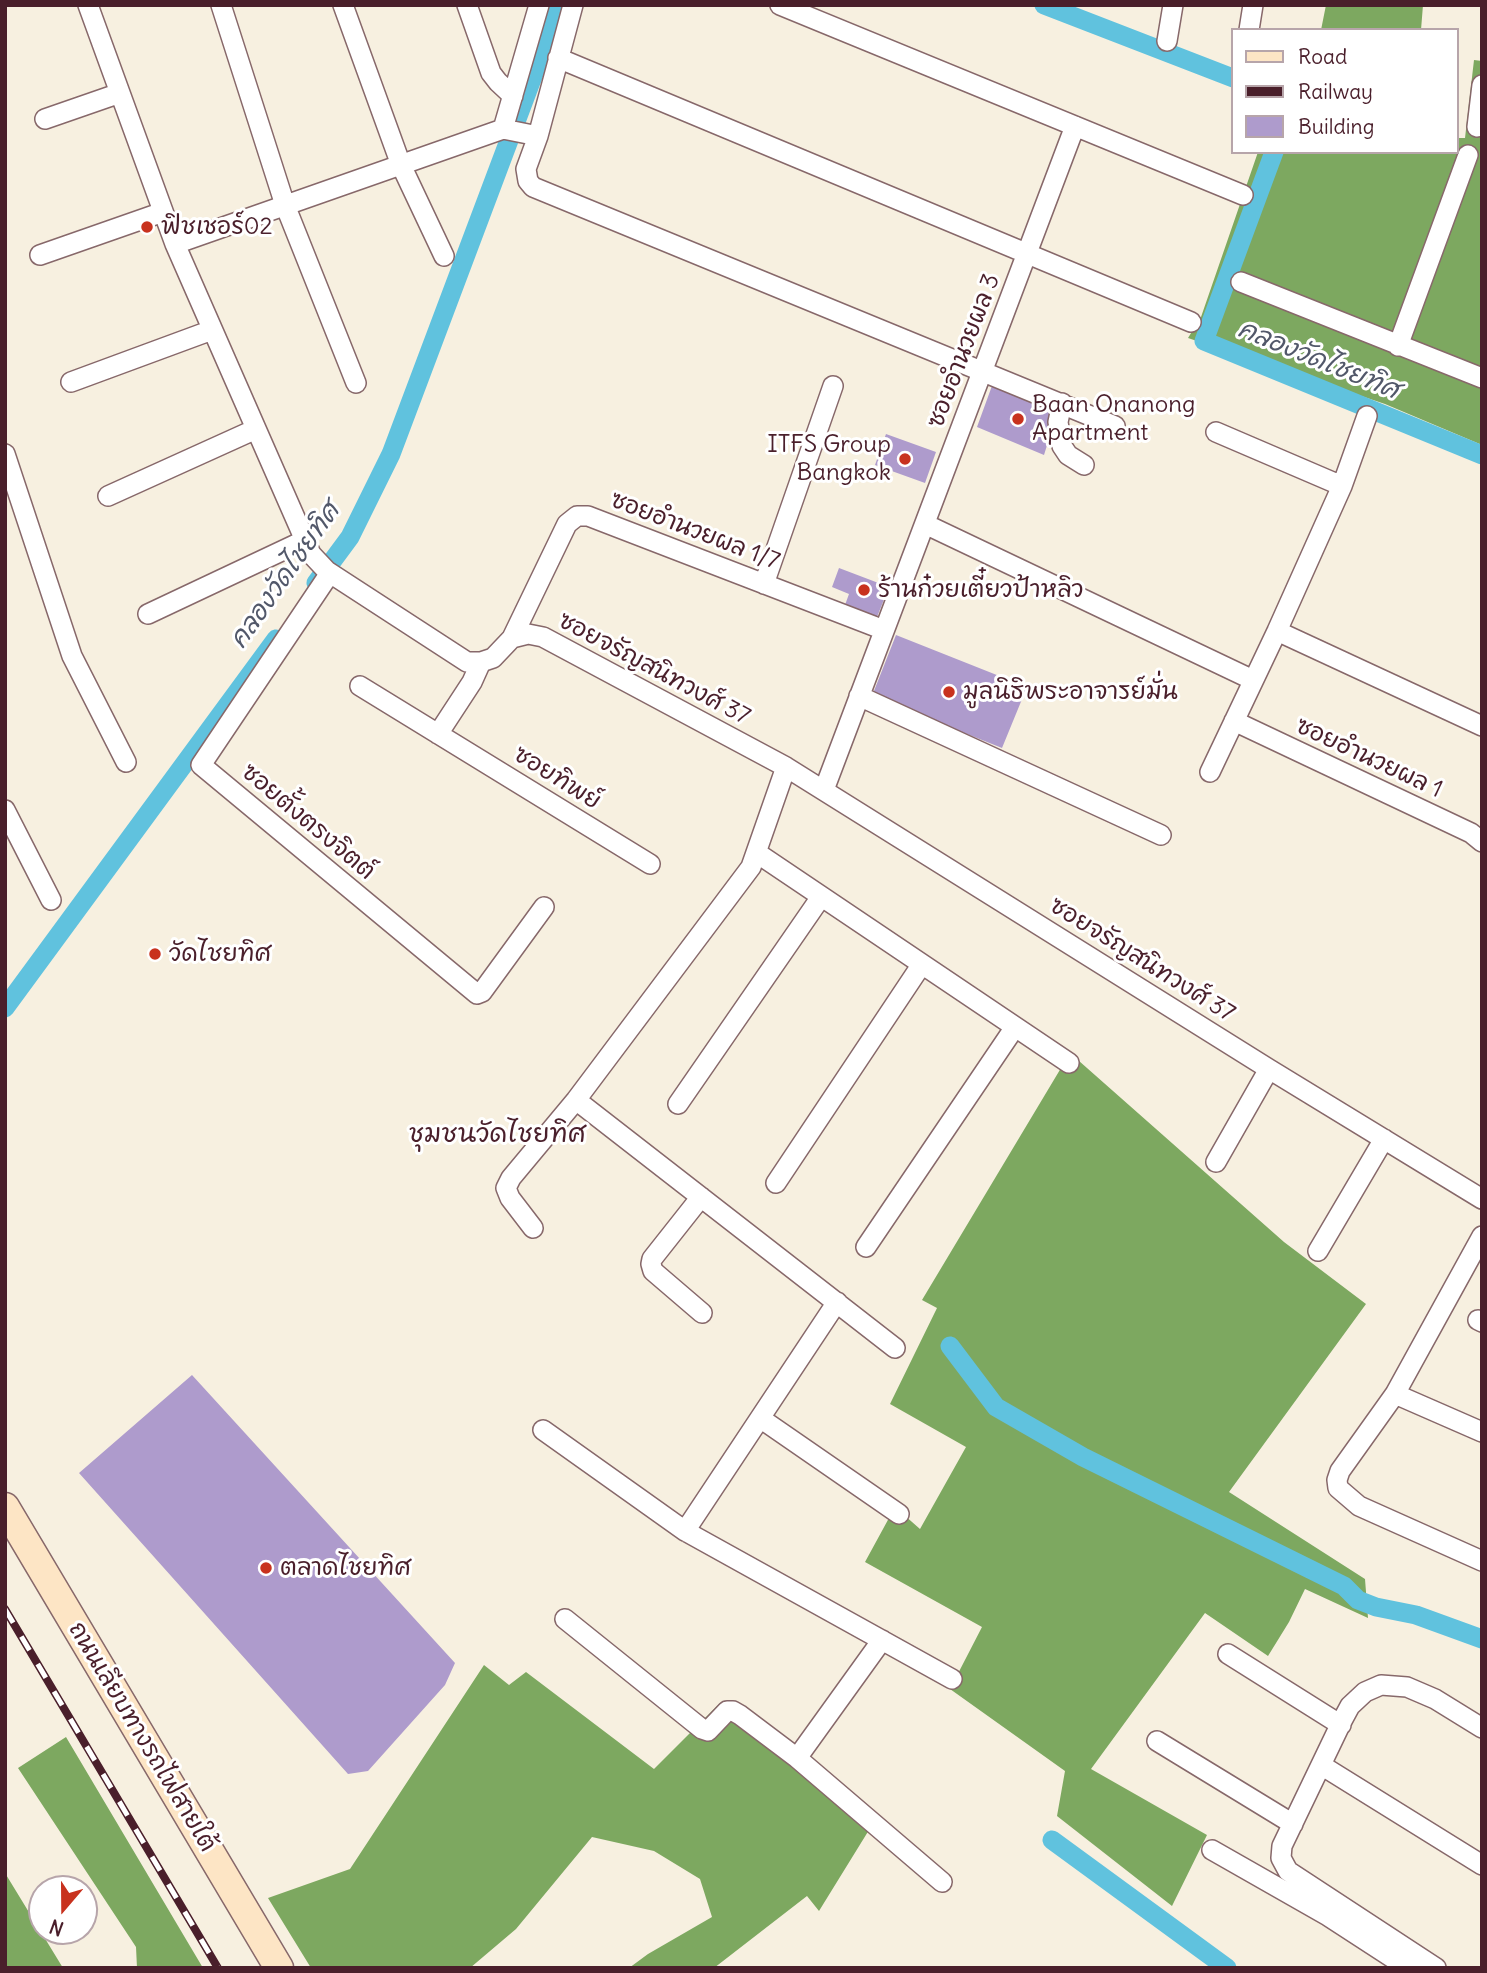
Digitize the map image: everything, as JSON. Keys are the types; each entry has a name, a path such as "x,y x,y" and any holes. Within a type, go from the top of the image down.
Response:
{"main road":[{"name":"ถนนเลียบทางรถไฟสายใต้","path":"5,1507 279,1968"}],"street":[{"path":"88,5 175,244 308,547 328,572 467,662 481,662 492,658 512,638"},
{"path":"221,5 285,205 356,383"},
{"path":"343,5 401,165 444,256"},
{"path":"467,5 491,73 513,96"},
{"path":"539,5 513,96 517,132 528,181 533,187 1115,426"},
{"path":"175,244 401,165 517,132 558,58 573,5"},
{"path":"780,5 1243,195"},
{"path":"1167,41 1173,5"},
{"path":"1249,28 1253,5"},
{"path":"558,58 1191,322"},
{"path":"1477,127 1482,85"},
{"path":"45,118 120,93"},
{"name":"ซอยอำนวยผล 3","path":"824,790 1075,126"},
{"path":"1398,346 1468,155"},
{"path":"40,255 163,212"},
{"path":"1241,282 1482,378"},
{"path":"71,382 212,330"},
{"path":"764,584 833,386"},
{"path":"1062,403 1058,422 1062,446 1068,455 1084,465"},
{"path":"1210,772 1342,486 1367,416"},
{"path":"108,495 256,429"},
{"path":"1216,432 1342,486"},
{"path":"5,454 72,656 126,762"},
{"name":"ซอยอำนวยผล 1/7","path":"512,638 567,524 577,516 588,516 884,630"},
{"path":"925,524 1253,680"},
{"path":"148,614 308,547"},
{"name":"ซอยตั้งตรงจิตต์","path":"328,572 201,765 477,994 482,992 544,907"},
{"path":"1277,631 1482,726"},
{"name":"ซอยจรัญสนิทวงศ์ 37","path":"512,638 528,634 543,636 786,766 1269,1069 1482,1199"},
{"path":"438,734 472,682 481,662"},
{"name":"ซอยทิพย์","path":"360,686 650,864"},
{"path":"859,696 1161,835"},
{"name":"ซอยอำนวยผล 1","path":"1234,721 1471,833 1482,842"},
{"path":"533,1228 510,1198 506,1188 511,1178 576,1100 751,867 786,766"},
{"path":"5,810 51,900"},
{"path":"757,853 1069,1063"},
{"path":"678,1104 821,897"},
{"path":"776,1183 922,964"},
{"path":"866,1247 1015,1027"},
{"path":"1216,1163 1269,1069"},
{"path":"576,1100 895,1348"},
{"path":"1318,1251 1384,1139"},
{"path":"701,1197 652,1259 651,1265 653,1271 702,1313"},
{"path":"1482,1236 1395,1394 1340,1471 1337,1480 1338,1488 1359,1506 1482,1562"},
{"path":"685,1531 837,1302"},
{"path":"1395,1394 1482,1432"},
{"path":"760,1418 899,1514"},
{"path":"543,1430 685,1531 953,1679"},
{"path":"565,1619 702,1729 708,1731 722,1714 733,1711 797,1758 942,1882"},
{"path":"797,1758 882,1640"},
{"path":"1228,1654 1341,1725"},
{"path":"1436,1968 1288,1871 1281,1858 1282,1846 1350,1706 1365,1692 1381,1685 1407,1688 1435,1699 1482,1728"},
{"path":"1157,1741 1293,1824"},
{"path":"1321,1765 1482,1865"},
{"path":"1212,1850 1328,1916 1408,1968"}],"green space":[{"path":"1326,5 1423,5 1421,28 1321,28"},
{"path":"1474,60 1482,61 1482,445 1385,404 1188,338 1201,317 1257,154 1459,154 1459,138 1465,138"},
{"path":"1070,1053 1284,1242 1366,1304 1229,1492 1365,1579 1368,1618 1305,1589 1268,1656 1205,1613 1091,1769 1207,1835 1172,1906 1057,1816 1065,1771 950,1689 982,1627 865,1562 895,1507 920,1529 966,1447 890,1404 937,1308 922,1300"},
{"path":"484,1665 509,1685 526,1672 654,1769 720,1703 869,1830 819,1911 807,1896 714,1968 629,1968 712,1917 700,1879 654,1851 592,1837 516,1929 470,1968 311,1968 268,1898 350,1869"},
{"path":"66,1737 203,1968 137,1968 136,1947 98,1889 98,1875 89,1875 18,1768"},
{"path":"5,1873 28,1911 28,1945 49,1945 63,1968 5,1968"}],"building":[{"name":"Baan Onanong Apartment","path":"993,383 1058,410 1044,455 977,427"},
{"name":"ITFS Group Bangkok","path":"886,434 936,452 925,483 875,465"},
{"name":"ร้านก๋วยเตี๋ยวป้าหลิว","path":"839,568 889,587 877,617 845,605 849,594 832,587"},
{"name":"มูลนิธิพระอาจารย์มั่น","path":"896,635 1027,687 1002,748 872,696"},
{"name":"ตลาดไชยทิศ","path":"192,1375 455,1663 445,1685 368,1771 348,1774 79,1473"}],"waterway":[{"name":"คลองวัดไชยทิศ","path":"316,583 350,537 391,454 558,5"},
{"name":"คลองวัดไชยทิศ","path":"1044,5 1232,78"},
{"name":"คลองวัดไชยทิศ","path":"1273,154 1204,341 1482,455"},
{"name":"คลองวัดไชยทิศ","path":"5,1008 276,639"},
{"path":"950,1346 996,1407 1083,1457 1344,1586 1358,1600 1376,1607 1416,1615 1482,1639"},
{"path":"1052,1840 1227,1968"}],"railway":[{"path":"5,1609 218,1968"}],"place":[{"name":"ฟิชเชอร์02","path":"147,227"},
{"name":"Baan Onanong Apartment","path":"1018,419"},
{"name":"ITFS Group Bangkok","path":"905,459"},
{"name":"ร้านก๋วยเตี๋ยวป้าหลิว","path":"864,590"},
{"name":"มูลนิธิพระอาจารย์มั่น","path":"949,692"},
{"name":"วัดไชยทิศ","path":"155,954"},
{"name":"ตลาดไชยทิศ","path":"266,1568"}],"district":[{"name":"ชุมชนวัดไชยทิศ","path":"497,1135"}]}
